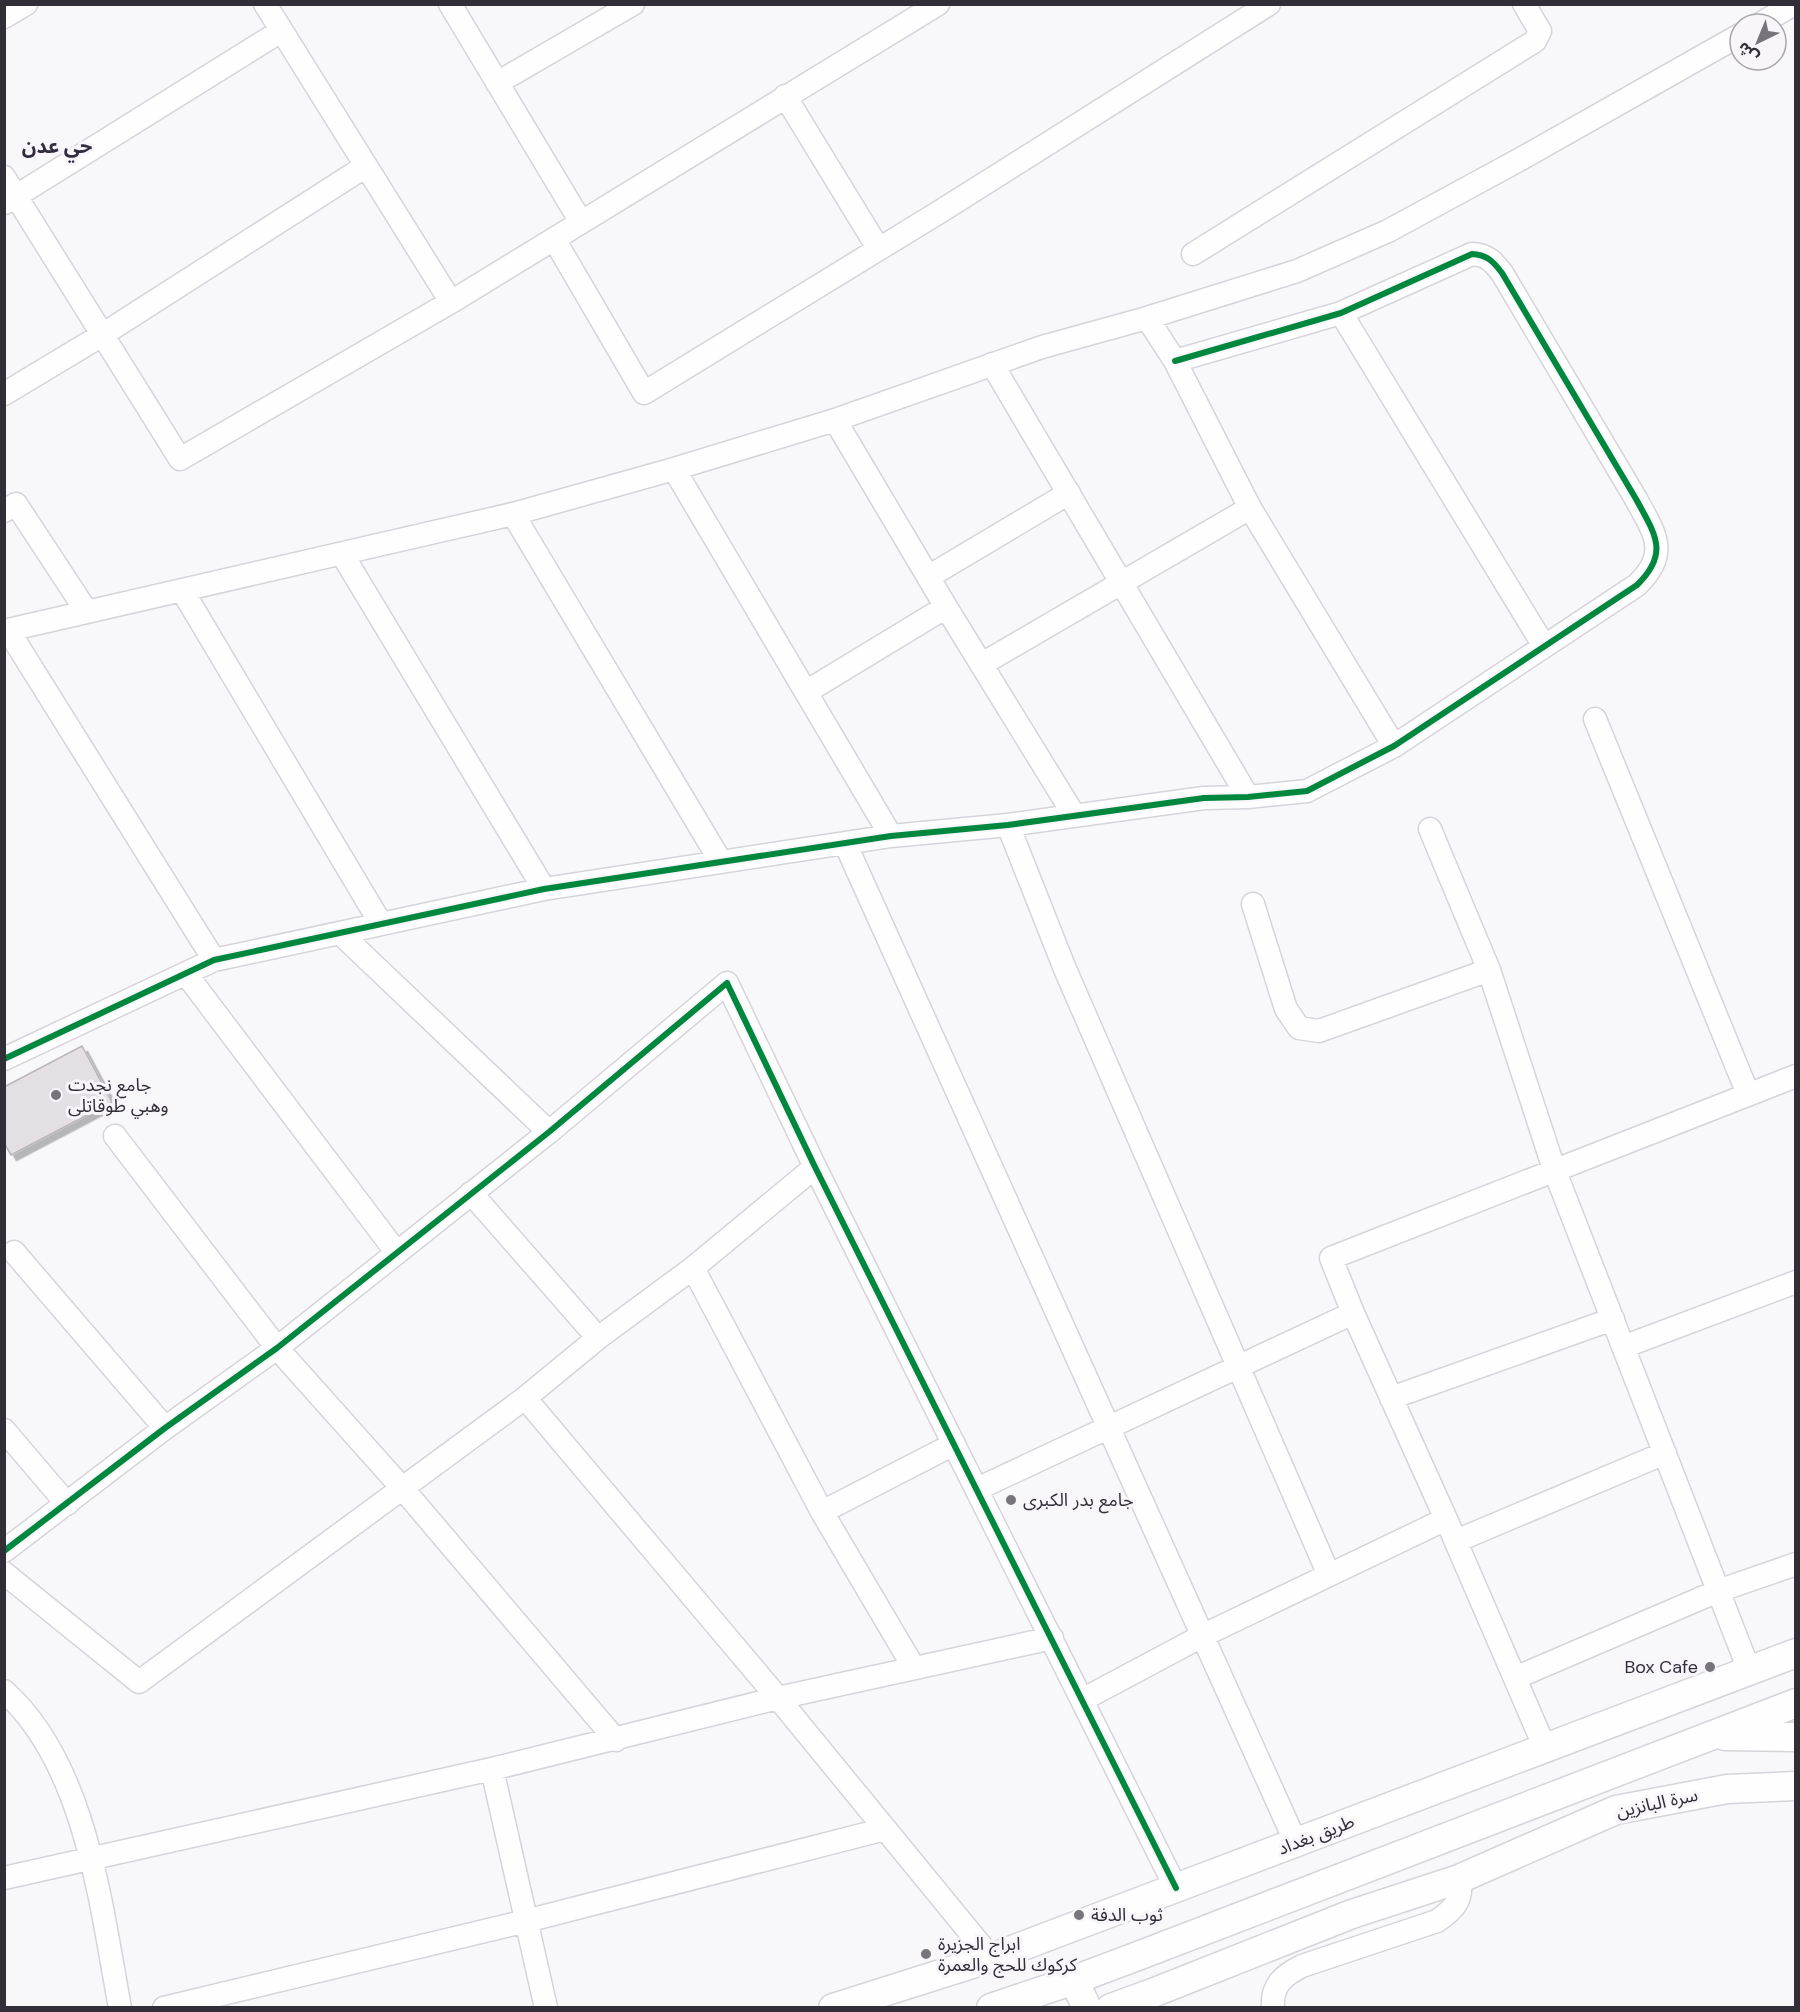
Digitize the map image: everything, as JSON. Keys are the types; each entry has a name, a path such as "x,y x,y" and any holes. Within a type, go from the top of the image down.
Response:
{"main road":[{"name":"طريق بغداد","path":"833,2007 991,1958 1796,1653"},
{"path":"991,2007 1074,1980 1796,1703"},
{"path":"1705,1737 1796,1737"},
{"name":"سرة البانزين","path":"1111,2007 1162,1996 1352,1914 1460,1879 1616,1810 1727,1789 1796,1786"},
{"path":"1074,1980 1087,2007"}],"street":[{"path":"4,18 26,4"},
{"path":"265,4 451,302"},
{"path":"450,4 581,222"},
{"path":"497,83 633,4"},
{"path":"4,177 11,200 102,335 180,459 451,302 938,4"},
{"path":"554,239 644,393 941,211 1269,4"},
{"path":"1194,254 1535,40 1540,35 1540,31 1524,4"},
{"path":"1780,12 1794,4"},
{"path":"11,200 281,31"},
{"path":"214,960 6,630 513,514 674,469 835,420 992,363 1147,318 1296,271 1388,231 1728,42"},
{"path":"785,96 878,248"},
{"path":"4,394 102,335 366,166"},
{"path":"7,1052 214,960 544,889 891,836 1008,825 1204,798 1248,797 1307,791 1394,746 1637,585 1650,573 1656,560 1656,543 1636,500 1502,273 1492,260 1482,255 1472,254 1341,313 1175,361"},
{"path":"1341,313 1544,646"},
{"path":"1147,318 1175,361 1250,508 1394,746"},
{"path":"992,363 1248,797"},
{"path":"835,420 946,607 1074,815"},
{"path":"674,469 891,836"},
{"path":"928,577 1069,493"},
{"path":"4,511 16,504 87,612"},
{"path":"982,664 1250,508"},
{"path":"513,514 721,862"},
{"path":"342,554 544,889"},
{"path":"182,590 381,924"},
{"path":"806,692 946,607"},
{"path":"1595,719 1748,1094"},
{"path":"1008,825 1065,969 1329,1575"},
{"path":"1430,829 1489,970 1554,1169 1749,1670"},
{"path":"845,843 1296,1843"},
{"path":"1252,904 1286,1009 1299,1028 1319,1031 1489,970"},
{"path":"340,933 549,1132"},
{"path":"186,974 397,1253"},
{"path":"4,1551 165,1428 277,1348 549,1132 727,983 815,1167 1176,1888"},
{"path":"1545,1748 1456,1540 1353,1313 1331,1258 1796,1076"},
{"path":"115,1136 277,1348 403,1490 616,1740"},
{"path":"4,1573 139,1682 403,1490 525,1398 598,1338 693,1268 815,1167"},
{"path":"471,1193 598,1338"},
{"path":"14,1251 165,1428"},
{"path":"693,1268 822,1512 914,1668"},
{"path":"1623,1347 1796,1282"},
{"path":"977,1489 1353,1313"},
{"path":"1391,1398 1613,1319"},
{"path":"525,1398 778,1698 991,1958"},
{"path":"4,1430 67,1504"},
{"path":"822,1512 954,1444"},
{"path":"1456,1540 1665,1453"},
{"path":"1082,1700 1202,1636 1446,1519"},
{"path":"1515,1678 1718,1591 1796,1564"},
{"path":"4,1878 492,1769 778,1698 1052,1638"},
{"path":"4,1690 15,1700 43,1737 65,1781 92,1858 120,2007"},
{"path":"492,1769 546,2007"},
{"path":"164,2007 526,1921 885,1829"},
{"path":"1273,2007 1272,2001 1276,1989 1285,1975 1302,1966 1437,1921 1459,1901 1460,1879"}],"building":[{"name":"جامع نجدت وهبي طوقاتلى","path":"82,1046 112,1102 11,1155 4,1143 4,1087"}],"cycle path":[{"path":"4,1059 214,960 544,889 891,836 1008,825 1204,798 1248,797 1307,791 1394,746 1637,585 1653,563 1656,543 1643,511 1502,273 1486,257 1472,254 1341,313 1175,361"},
{"path":"4,1551 165,1428 277,1348 549,1132 727,983 815,1167 1176,1888"}],"place":[{"name":"جامع نجدت وهبي طوقاتلى","path":"56,1095"},
{"name":"جامع بدر الكبرى","path":"1011,1500"},
{"name":"Box Cafe","path":"1710,1667"},
{"name":"ثوب الدفة","path":"1079,1915"},
{"name":"ابراج الجزيرة كركوك للحج والعمرة","path":"926,1954"}],"district":[{"name":"حي عدن","path":"57,146"}]}
